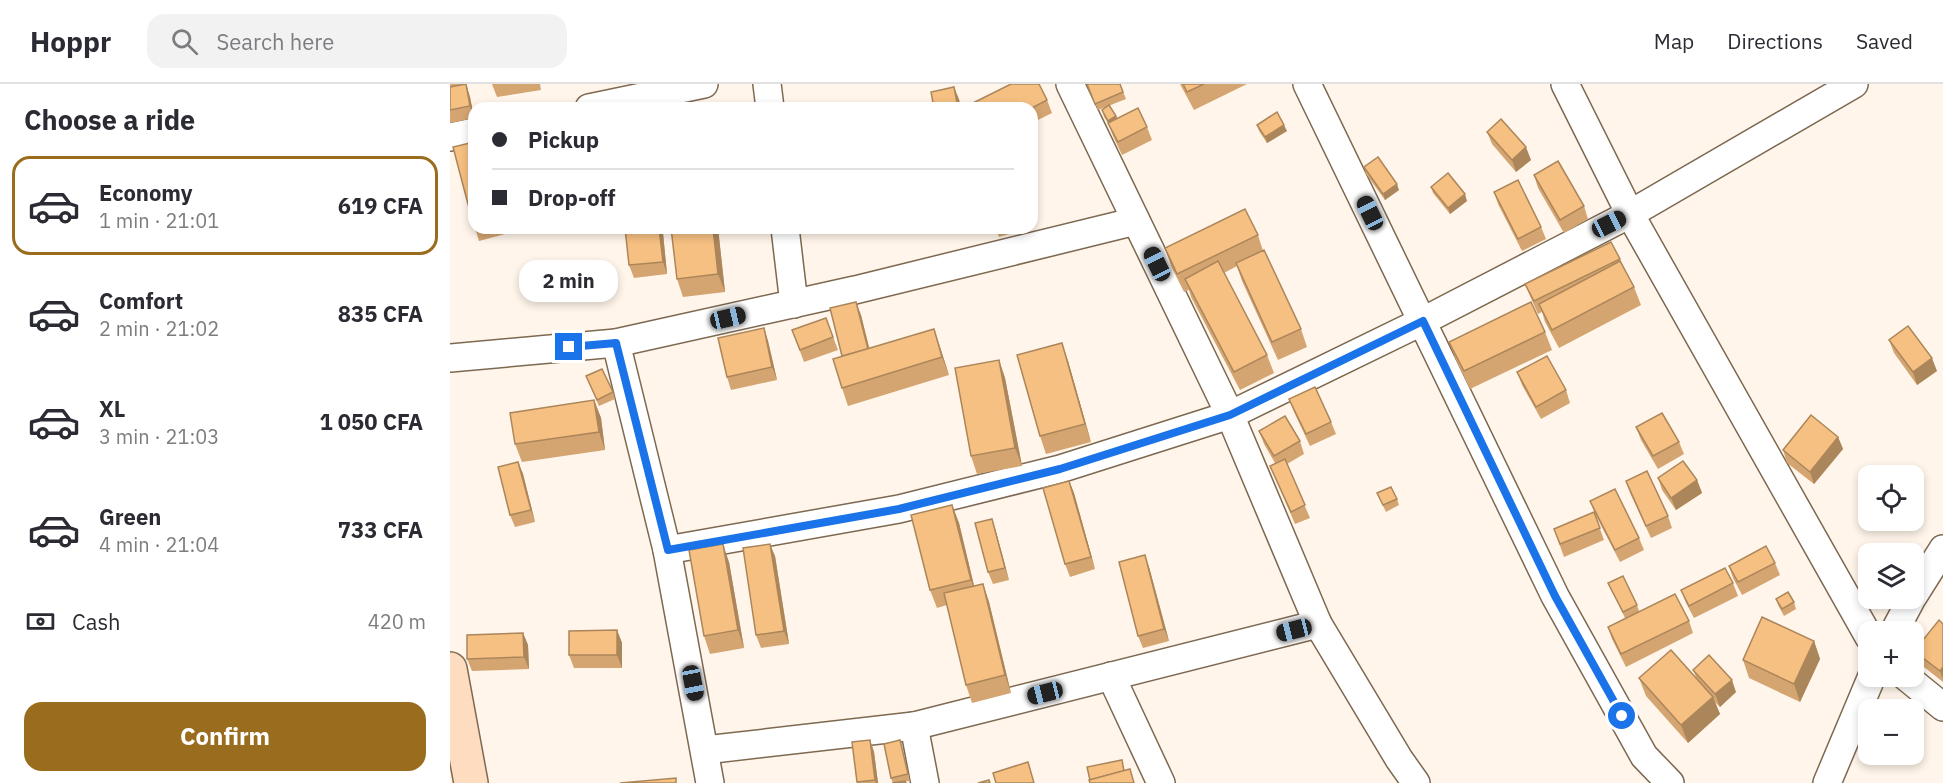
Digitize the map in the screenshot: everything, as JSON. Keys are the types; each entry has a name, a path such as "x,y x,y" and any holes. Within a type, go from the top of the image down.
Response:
{"main road":[{"path":"450,669 464,781"}],"street":[{"path":"618,102 704,84"},
{"path":"766,84 769,102"},
{"path":"1070,84 1230,415 1318,624 1416,783"},
{"path":"1307,84 1555,596 1644,756 1670,783"},
{"path":"1565,84 1630,214 1860,621"},
{"path":"668,550 899,509 1060,469 1230,415 1423,321 1630,214 1854,84"},
{"path":"450,137 468,133"},
{"path":"450,358 616,343 794,304 1136,221"},
{"path":"786,234 794,304"},
{"path":"616,343 668,550 710,783"},
{"path":"1924,579 1943,549"},
{"path":"705,750 914,726 1318,624"},
{"path":"1111,676 1161,783"},
{"path":"1827,783 1867,687"},
{"path":"1918,687 1943,707"},
{"path":"914,726 925,783"}],"building":[{"path":"466,84 468,106 450,110 450,87"},
{"path":"1011,84 1039,84 1047,100 1038,105 1038,102 975,102"},
{"path":"1087,84 1120,84 1123,92 1095,104"},
{"path":"1183,84 1204,84 1187,92"},
{"path":"954,87 957,102 933,102 931,92"},
{"path":"1109,105 1116,116 1108,121 1102,110"},
{"path":"1138,108 1147,127 1118,142 1108,123"},
{"path":"1277,112 1284,125 1265,137 1257,125"},
{"path":"1501,119 1526,147 1512,160 1487,132"},
{"path":"468,143 468,204 453,147"},
{"path":"1378,157 1397,184 1383,194 1364,167"},
{"path":"1558,161 1584,206 1560,220 1534,175"},
{"path":"1448,173 1465,194 1448,208 1431,187"},
{"path":"1518,180 1541,227 1518,239 1494,192"},
{"path":"1245,209 1258,235 1177,274 1165,248"},
{"path":"626,234 660,234 663,262 629,265"},
{"path":"672,234 714,234 718,274 677,279"},
{"path":"1611,242 1620,259 1534,301 1525,284"},
{"path":"1264,250 1301,329 1272,342 1236,263"},
{"path":"1218,261 1267,355 1234,372 1185,279"},
{"path":"1620,261 1634,287 1552,330 1539,304"},
{"path":"856,302 868,349 842,356 830,308"},
{"path":"1531,302 1545,332 1464,371 1449,342"},
{"path":"826,318 833,337 800,350 792,330"},
{"path":"1908,326 1932,358 1913,372 1889,340"},
{"path":"764,328 772,367 727,377 718,338"},
{"path":"934,329 942,357 842,388 833,359"},
{"path":"1062,343 1085,424 1040,436 1017,355"},
{"path":"1547,356 1566,390 1536,407 1517,372"},
{"path":"999,360 1015,448 971,456 955,368"},
{"path":"602,369 613,392 597,400 586,376"},
{"path":"1315,387 1331,422 1306,434 1289,399"},
{"path":"594,400 599,432 515,444 510,413"},
{"path":"1662,413 1679,442 1653,456 1636,427"},
{"path":"1811,415 1838,437 1810,472 1783,450"},
{"path":"1285,416 1300,441 1274,456 1259,431"},
{"path":"1285,459 1305,505 1291,512 1270,466"},
{"path":"1683,461 1697,480 1671,498 1658,478"},
{"path":"518,462 531,510 510,515 498,467"},
{"path":"1647,471 1668,516 1646,526 1626,481"},
{"path":"1069,481 1091,557 1065,564 1043,488"},
{"path":"1391,487 1397,499 1383,505 1377,493"},
{"path":"1615,489 1639,538 1615,550 1590,501"},
{"path":"952,505 971,580 930,590 911,515"},
{"path":"1594,512 1600,528 1560,544 1554,529"},
{"path":"992,519 1005,568 988,572 975,523"},
{"path":"723,544 738,630 704,636 689,550"},
{"path":"770,544 784,631 756,635 743,548"},
{"path":"1766,546 1775,563 1738,582 1729,566"},
{"path":"1145,555 1164,629 1138,636 1119,562"},
{"path":"1725,568 1733,583 1689,606 1681,590"},
{"path":"1623,576 1637,605 1623,612 1608,583"},
{"path":"983,584 1005,675 966,685 944,593"},
{"path":"1788,592 1794,602 1782,609 1776,599"},
{"path":"1675,594 1689,621 1621,654 1608,627"},
{"path":"1762,617 1814,641 1794,684 1743,660"},
{"path":"1939,620 1943,624 1943,667 1940,671 1924,659 1924,639"},
{"path":"617,630 617,655 569,655 569,631"},
{"path":"523,633 524,657 467,659 467,635"},
{"path":"1671,650 1713,697 1681,725 1639,678"},
{"path":"1709,655 1732,680 1715,694 1693,670"},
{"path":"870,740 875,780 857,782 852,742"},
{"path":"900,740 908,774 891,778 884,744"},
{"path":"1122,760 1124,771 1090,780 1087,767"},
{"path":"1028,762 1034,783 996,783 993,773"},
{"path":"1130,769 1134,783 1090,783 1089,780"},
{"path":"676,778 676,783 620,783"}],"route":[{"path":"569,347 616,343 668,550 899,509 1060,469 1230,415 1423,321 1555,596 1622,716"}]}
